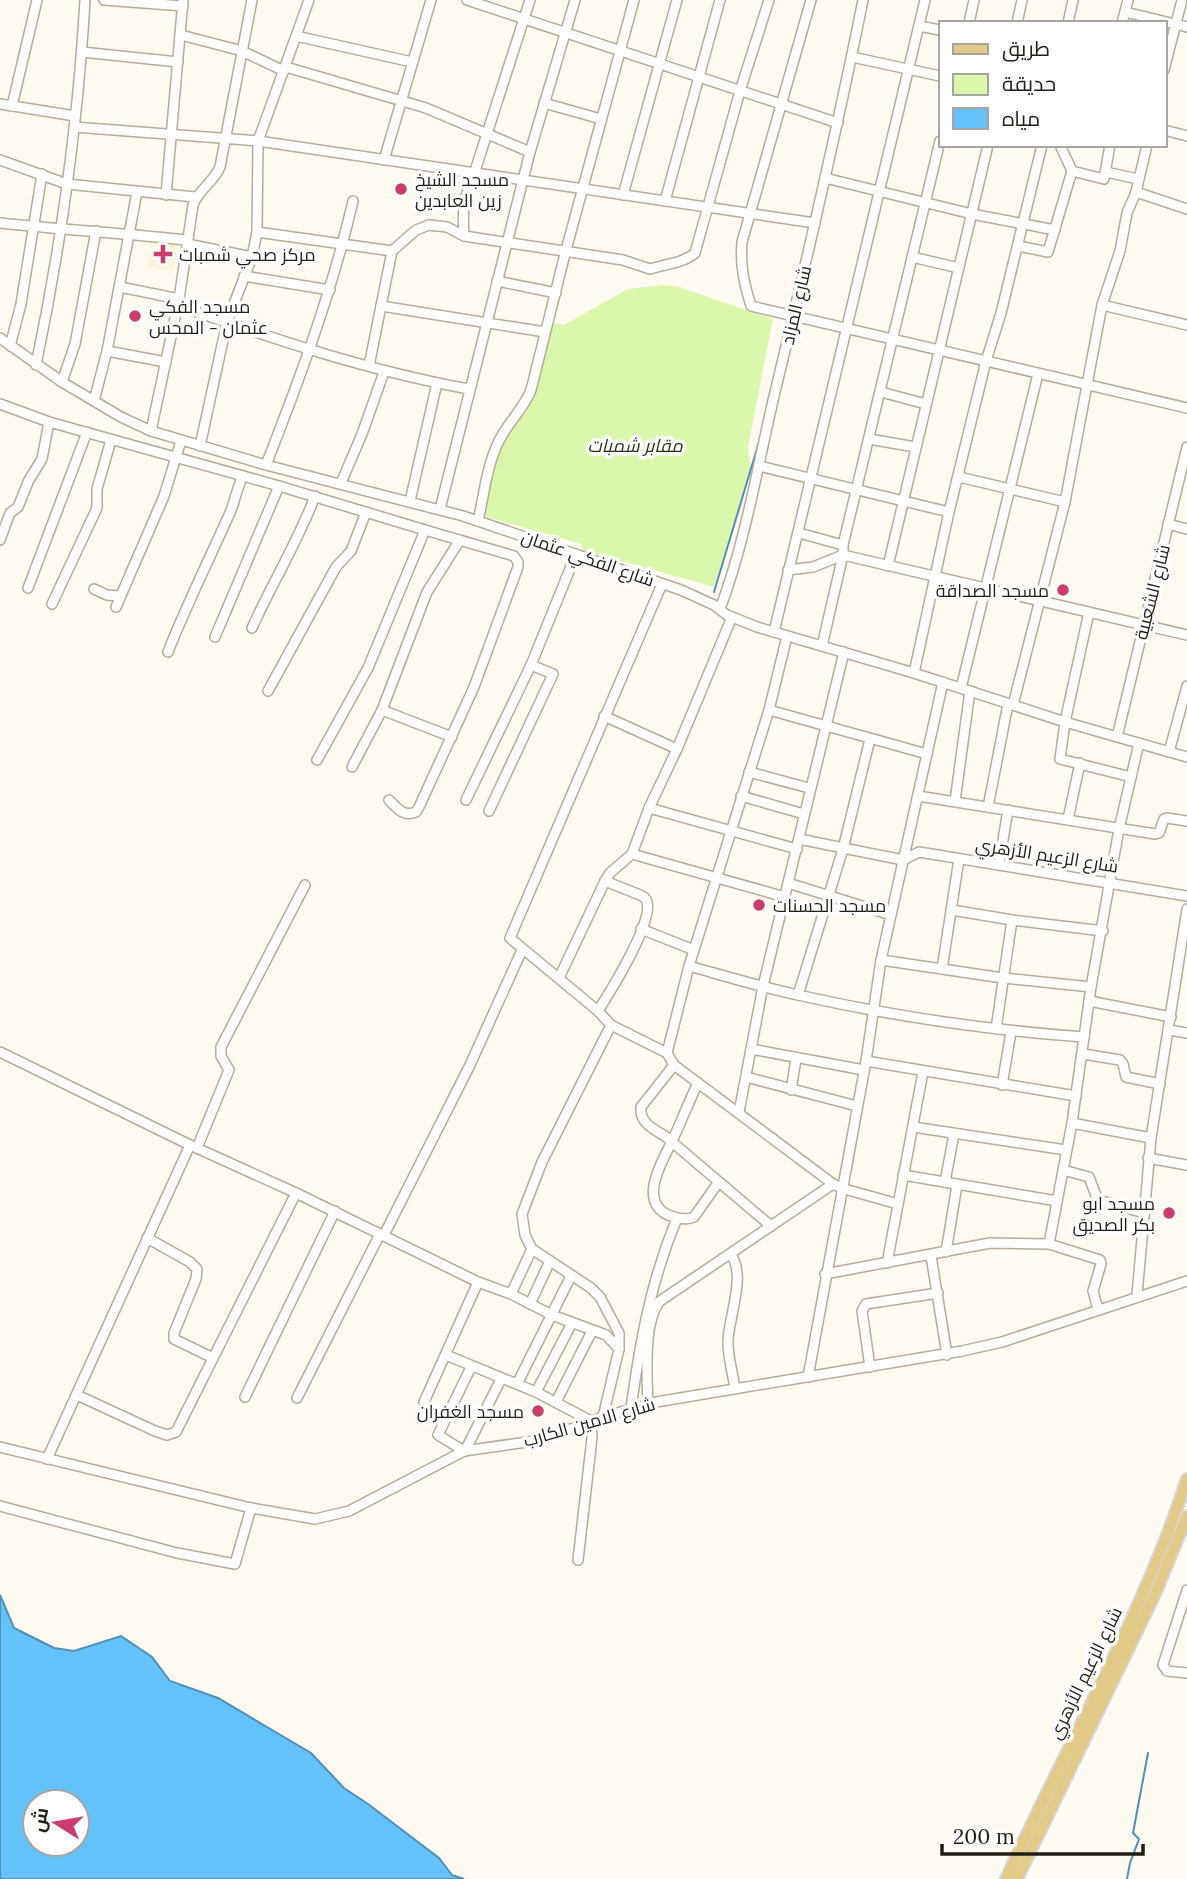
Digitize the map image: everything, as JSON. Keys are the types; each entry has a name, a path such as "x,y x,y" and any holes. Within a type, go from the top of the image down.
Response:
{"main road":[{"name":"شارع الزعيم الأزهري","path":"1006,1879 1135,1611 1187,1479"},
{"name":"شارع الزعيم الأزهري","path":"1017,1879 1155,1594 1187,1516"}],"street":[{"path":"12,106 37,0"},
{"path":"36,365 62,231 85,0"},
{"path":"104,0 183,3 166,195"},
{"path":"151,431 178,302 195,197 217,174 252,0"},
{"path":"200,446 227,322 252,257 257,232 258,141 309,0"},
{"path":"384,160 431,0"},
{"path":"467,0 835,122"},
{"path":"464,236 461,212 465,192 474,174 530,0"},
{"path":"440,509 530,152 575,0"},
{"path":"478,520 496,448 504,432 526,403 531,390 634,0"},
{"path":"623,195 677,0"},
{"path":"665,201 720,0"},
{"path":"369,366 392,251 399,242 416,230 429,225 447,227 464,236 623,260 650,270 688,260 699,244 740,91 769,0"},
{"path":"811,0 742,242 740,264 751,306 1187,408"},
{"name":"شارع المزاد","path":"720,609 734,566 759,466 863,0"},
{"path":"774,632 925,0"},
{"path":"969,21 974,0"},
{"path":"1017,21 1022,0"},
{"path":"1068,21 1073,0"},
{"path":"1123,21 1128,0"},
{"path":"1166,62 1182,0"},
{"path":"1125,12 1162,21"},
{"path":"1166,22 1187,27"},
{"path":"919,26 939,30"},
{"path":"181,35 242,51 285,69 426,108 530,152"},
{"path":"296,36 412,62"},
{"path":"82,51 178,62"},
{"path":"852,57 939,76"},
{"path":"544,103 601,119"},
{"path":"0,104 75,116"},
{"path":"74,127 258,141 813,222"},
{"path":"1166,131 1187,136"},
{"path":"822,646 939,145"},
{"path":"888,566 988,147"},
{"path":"914,673 949,512 1042,147"},
{"path":"1018,246 1048,252 1072,171 1061,147"},
{"path":"1072,171 1104,180 1110,147"},
{"path":"988,807 1010,704 1041,601 1065,502 1102,305 1120,251 1126,213 1136,192 1146,147"},
{"path":"0,160 67,184 195,197"},
{"path":"1106,172 1138,179"},
{"path":"10,346 20,304 42,174"},
{"path":"825,178 971,214 1055,230"},
{"path":"94,401 107,351 137,192"},
{"path":"1136,192 1187,209"},
{"path":"266,465 311,350 353,201"},
{"path":"0,223 62,231 130,233 187,242 252,257"},
{"path":"62,382 75,344 96,231"},
{"path":"257,232 392,251"},
{"path":"912,257 959,268"},
{"path":"244,276 330,290"},
{"path":"497,281 556,293"},
{"path":"120,287 178,302 227,322 384,372 469,389"},
{"path":"1102,305 1187,325"},
{"path":"381,306 545,332"},
{"name":"شارع الفكي عثمان","path":"0,338 62,382 151,431 266,465 478,520 662,583 696,596 732,617 774,632 1187,757"},
{"path":"107,351 166,362"},
{"path":"341,483 384,372"},
{"path":"955,801 965,690 986,589 1038,374"},
{"path":"411,501 437,383"},
{"path":"881,392 926,404"},
{"path":"0,404 49,422 315,496 425,530 460,540 475,540 514,556 518,562 517,567 474,687 416,811 410,814 400,812 390,800"},
{"path":"0,540 10,513 18,508 29,480 42,459 49,422"},
{"path":"28,588 87,432"},
{"path":"869,439 915,447"},
{"path":"52,604 97,508 97,489 111,440"},
{"path":"116,607 164,496 181,441"},
{"name":"شارع الشعبية","path":"1117,737 1187,447"},
{"path":"759,466 949,512"},
{"path":"215,637 276,485 279,468"},
{"path":"168,652 230,513 243,476"},
{"path":"959,477 1065,502"},
{"path":"252,628 315,496"},
{"path":"268,691 336,567 351,551 366,512"},
{"path":"1168,524 1187,529"},
{"path":"317,760 368,668 425,530"},
{"path":"799,533 888,566 1187,635"},
{"path":"352,767 382,710 427,592 460,540"},
{"path":"788,570 813,567 843,550"},
{"path":"466,800 531,665 576,554"},
{"path":"662,583 510,938 598,1011 611,1025 667,1053 674,1065 837,1186 898,1203"},
{"path":"94,589 119,596"},
{"path":"1089,612 1065,722 1060,759 1130,776"},
{"path":"559,978 605,881 632,853 732,617"},
{"path":"667,1053 689,966 769,710 787,636"},
{"path":"740,1112 763,986 844,652"},
{"path":"489,811 554,674 531,665"},
{"path":"808,1377 837,1186 865,1065 881,960 943,682"},
{"path":"1169,752 1187,689"},
{"path":"382,710 452,737"},
{"path":"769,710 927,754"},
{"path":"604,716 677,749"},
{"path":"798,995 843,849 870,739"},
{"path":"1049,1244 1072,1123 1091,987 1119,829 1139,743"},
{"path":"1068,819 1080,763"},
{"path":"749,772 809,788"},
{"path":"741,796 804,814"},
{"path":"918,796 1119,829 1159,833 1164,819 1187,821"},
{"name":"شارع الزعيم الأزهري","path":"649,808 730,830 798,844 903,860 919,852 1187,896"},
{"path":"999,864 1008,810"},
{"path":"632,853 785,897"},
{"path":"942,969 960,859"},
{"path":"598,1011 622,972 647,909 645,898 605,881"},
{"path":"788,883 891,915"},
{"path":"47,1459 147,1238 194,1147 229,1070 221,1056 221,1047 305,885"},
{"path":"1137,1295 1148,1158 1187,909"},
{"path":"952,910 1102,931"},
{"path":"996,1030 1012,920"},
{"path":"641,929 694,950"},
{"path":"297,1398 470,1065 522,950"},
{"path":"881,960 1003,978 1091,987"},
{"path":"689,966 798,995 873,1010 996,1030 1084,1037"},
{"path":"1089,1001 1171,1017"},
{"path":"603,1417 619,1333 600,1297 591,1288 532,1249 525,1235 522,1214 542,1162 611,1025"},
{"path":"1169,1030 1187,1033"},
{"path":"1002,1084 1011,1031"},
{"path":"751,1049 796,1059 923,1072 1076,1096"},
{"path":"0,1054 478,1282 511,1294 551,1315 606,1335 618,1349"},
{"path":"1083,1054 1120,1060 1126,1077 1160,1084"},
{"path":"791,1090 796,1059"},
{"path":"674,1065 640,1107 645,1123 665,1136 771,1226"},
{"path":"887,1263 923,1072"},
{"path":"746,1077 857,1106"},
{"path":"698,1083 660,1163 654,1179 654,1193 665,1214 690,1219 718,1183"},
{"path":"1072,1123 1151,1138"},
{"path":"913,1127 1066,1150"},
{"path":"945,1182 954,1134"},
{"path":"1148,1158 1187,1165"},
{"path":"1062,1170 1089,1177 1097,1198 1101,1201 1144,1213"},
{"path":"903,1175 1057,1201"},
{"path":"946,1252 957,1185"},
{"path":"648,1404 646,1356 656,1305 771,1226 837,1186"},
{"path":"77,1395 155,1431 172,1435 180,1424 296,1193"},
{"path":"245,1397 335,1212"},
{"path":"631,1409 637,1359 649,1305 660,1260 677,1218"},
{"path":"147,1238 190,1262 197,1269 196,1279 174,1339 213,1358"},
{"path":"825,1274 990,1243 1049,1244 1100,1261 1093,1291 1098,1308"},
{"path":"511,1294 532,1249"},
{"path":"730,1254 735,1259 738,1274 728,1341 735,1389"},
{"path":"931,1256 947,1355"},
{"path":"530,1304 550,1261"},
{"path":"517,1384 571,1276"},
{"name":"شارع الامين الكارب","path":"0,1447 251,1508 300,1518 331,1517 393,1490 465,1451 541,1440 648,1404 947,1355 1002,1342 1137,1295 1187,1281"},
{"path":"424,1402 478,1282"},
{"path":"870,1367 862,1311 866,1304 937,1293"},
{"path":"536,1392 572,1323"},
{"path":"556,1402 592,1331"},
{"path":"446,1355 536,1392 591,1421 592,1438 579,1560"},
{"path":"471,1367 438,1435 465,1451 501,1379"},
{"path":"0,1506 177,1553 235,1564 251,1508"},
{"path":"1187,1590 1163,1665 1167,1671 1187,1673"}],"shaded area":[{"name":"مركز صحي شمبات","path":"153,237 179,240 173,272 147,267"}],"green space":[{"name":"مقابر شمبات","path":"664,285 679,287 773,319 748,447 751,469 714,587 582,550 581,544 484,516 496,458 507,431 526,413 551,322 564,325 628,289"}],"water":[{"path":"0,1595 14,1628 54,1648 74,1651 121,1636 152,1657 170,1681 218,1698 311,1753 344,1788 439,1858 452,1875 464,1879 0,1879"}],"waterway":[{"path":"714,592 759,442"},
{"path":"1127,1879 1139,1839 1133,1833 1148,1753"}],"place":[{"name":"مسجد الشيخ زين العابدين","path":"401,189"},
{"name":"مركز صحي شمبات","path":"163,254"},
{"name":"مسجد الفكي عثمان - المحس","path":"135,316"},
{"name":"مسجد الصداقة","path":"1063,590"},
{"name":"مسجد الحسنات","path":"759,905"},
{"name":"مسجد ابو بكر الصديق","path":"1169,1213"},
{"name":"مسجد الغفران","path":"538,1411"}]}
